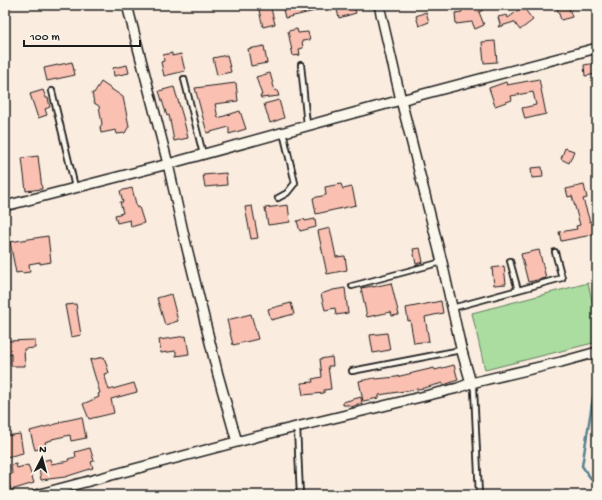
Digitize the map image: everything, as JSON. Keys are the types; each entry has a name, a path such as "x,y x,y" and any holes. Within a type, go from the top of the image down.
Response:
{"street":[{"path":"128,5 168,164 218,375 237,442"},
{"path":"379,5 401,100 442,262 461,350 472,383"},
{"path":"5,206 168,164 597,48"},
{"path":"36,495 237,442 458,388 472,383 597,352"}],"lane":[{"path":"301,65 307,126"},
{"path":"184,79 203,154"},
{"path":"52,91 75,188"},
{"path":"278,198 287,193 295,183 283,132"},
{"path":"452,308 562,278 555,252"},
{"path":"510,261 518,290"},
{"path":"352,286 442,262"},
{"path":"352,371 461,350"},
{"path":"472,383 474,389 479,495"},
{"path":"297,427 300,495"}],"green space":[{"path":"588,283 597,322 597,342 485,370 472,313"}],"building":[{"path":"270,5 275,24 263,27 258,6"},
{"path":"282,5 296,5 297,11 313,5 315,11 285,18"},
{"path":"353,5 356,13 339,18 337,10"},
{"path":"482,5 483,10 479,12 484,25 475,29 472,22 456,24 455,13 462,12 460,6"},
{"path":"556,5 568,5 572,17 561,20"},
{"path":"523,7 533,20 520,30 514,22 498,27 500,24 498,17 507,15 508,18"},
{"path":"426,12 429,22 419,26 416,16"},
{"path":"297,29 298,33 308,32 310,40 302,41 303,48 299,49 300,55 293,56 288,31"},
{"path":"495,41 497,62 484,63 482,42"},
{"path":"264,46 267,63 251,66 248,49"},
{"path":"172,53 172,56 181,54 185,71 164,76 161,62 164,61 163,55"},
{"path":"227,55 231,72 217,75 213,58"},
{"path":"72,62 75,75 47,81 44,68"},
{"path":"596,63 597,74 585,76 584,65"},
{"path":"127,65 129,73 114,76 113,68"},
{"path":"270,73 275,91 277,90 279,96 261,98 260,96 262,95 256,77"},
{"path":"539,79 546,114 525,119 522,108 536,105 533,92 511,96 512,100 495,106 489,88 506,82 507,85"},
{"path":"101,82 123,97 129,126 125,133 117,134 116,130 101,133 100,127 102,124 99,106 94,103 92,93 94,93"},
{"path":"236,83 238,101 215,104 218,118 240,111 246,129 229,134 229,127 207,133 195,88"},
{"path":"174,87 188,138 174,141 169,115 167,116 159,91"},
{"path":"43,90 46,98 48,98 50,107 45,109 47,115 38,118 30,94"},
{"path":"279,100 284,118 270,123 264,104"},
{"path":"565,148 574,151 569,163 561,159"},
{"path":"38,156 42,189 26,191 22,158"},
{"path":"542,167 543,177 532,178 531,168"},
{"path":"226,173 227,185 205,187 203,175"},
{"path":"341,184 343,189 352,187 356,205 316,214 313,198 326,195 325,187"},
{"path":"584,185 587,198 583,199 590,222 597,220 597,234 561,241 559,232 577,229 576,226 580,225 572,196 568,197 566,189"},
{"path":"132,188 137,208 139,207 144,223 131,227 130,220 117,223 115,215 123,213 120,202 123,202 120,191"},
{"path":"288,205 290,222 268,225 265,208"},
{"path":"252,206 258,238 251,239 245,207"},
{"path":"304,219 305,221 315,219 316,227 300,231 297,221"},
{"path":"330,228 336,257 345,256 347,270 327,274 318,231"},
{"path":"48,236 51,262 29,264 30,272 16,273 10,242"},
{"path":"420,248 423,262 416,264 413,249"},
{"path":"539,250 546,278 528,282 521,254"},
{"path":"504,266 506,284 494,285 492,268"},
{"path":"391,283 399,315 392,316 391,312 367,317 361,288"},
{"path":"345,288 348,313 336,315 335,308 325,310 321,294"},
{"path":"171,294 178,321 165,325 157,298"},
{"path":"441,301 443,313 425,317 429,341 414,343 410,320 408,321 406,308"},
{"path":"291,303 294,314 271,320 268,309"},
{"path":"76,304 81,335 71,337 65,305"},
{"path":"251,314 258,339 233,345 227,320"},
{"path":"387,333 390,350 373,353 370,335"},
{"path":"186,336 189,354 176,356 176,351 161,353 159,340"},
{"path":"35,340 35,348 24,349 25,366 11,366 11,354 6,354 6,341"},
{"path":"104,357 109,373 104,374 109,390 134,383 137,392 111,399 114,413 89,419 83,404 99,397 98,394 100,393 90,360"},
{"path":"332,357 333,366 328,366 331,389 324,390 324,393 303,395 301,383 313,382 312,379 322,377 320,359"},
{"path":"454,365 458,380 444,385 443,383 424,388 379,395 379,398 363,401 359,381 375,378 396,377"},
{"path":"361,397 362,404 357,404 351,407 350,405 343,405 343,402"},
{"path":"82,417 86,438 71,441 70,435 52,439 45,442 46,447 35,450 30,431"},
{"path":"20,434 23,453 7,457 5,452 5,436"},
{"path":"90,448 94,461 91,462 93,468 65,477 41,480 38,462 50,459 51,464 69,461 68,459 76,457 75,452"},
{"path":"16,464 17,468 28,465 34,483 11,490 6,476 12,474 11,465"}],"waterway":[{"path":"597,373 582,466 597,487"}]}
